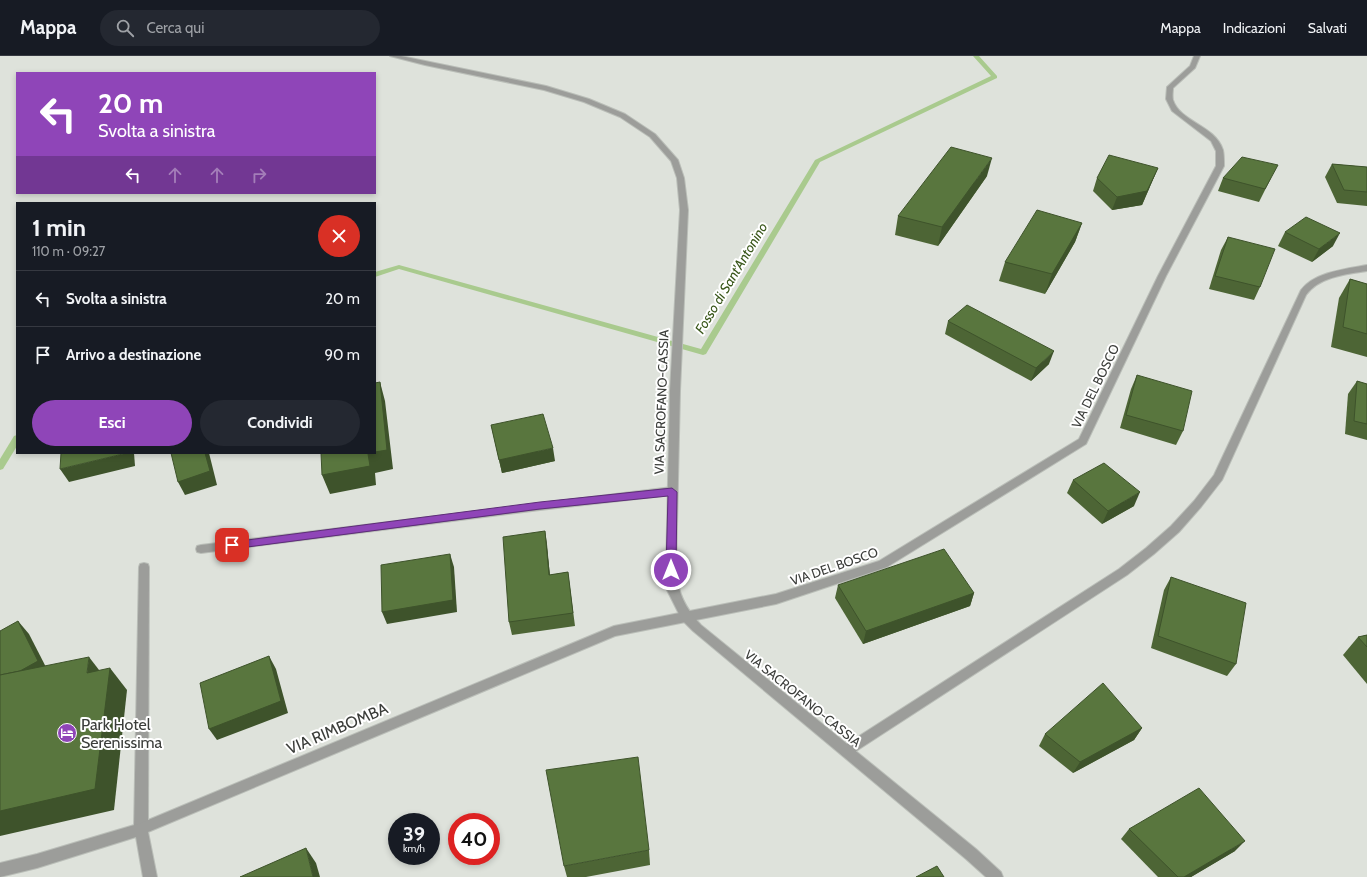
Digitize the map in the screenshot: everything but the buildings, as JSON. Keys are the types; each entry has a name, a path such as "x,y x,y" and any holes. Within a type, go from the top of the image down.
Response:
{"street":[{"name":"VIA SACROFANO-CASSIA","path":"393,56 535,85 565,93 610,110 640,126 665,148 674,161 679,174 683,188 684,210 675,391 672,492 672,588 686,617 709,638 971,854 996,877"},
{"name":"VIA DEL BOSCO","path":"686,617 776,600 883,564 1083,441 1162,276 1220,166 1221,155 1212,137 1206,131 1182,116 1174,108 1169,99 1170,87 1193,67 1197,56"},
{"path":"846,752 1124,572 1161,543 1202,501 1218,477 1301,296 1309,286 1321,280 1352,270 1367,268"},
{"path":"201,550 540,506 672,492"},
{"path":"144,567 141,829 150,877"},
{"name":"VIA RIMBOMBA","path":"0,870 37,861 141,829 614,631 686,617"}],"waterway":[{"name":"Fosso di Sant'Antonino","path":"376,275 399,267 703,352 817,161 995,77 976,56"},
{"name":"Fosso di Sant'Antonino","path":"0,467 16,440"}],"place":[{"name":"Park Hotel Serenissima","path":"67,733"}],"route":[{"path":"232,545 540,506 672,492 671,570"}]}
